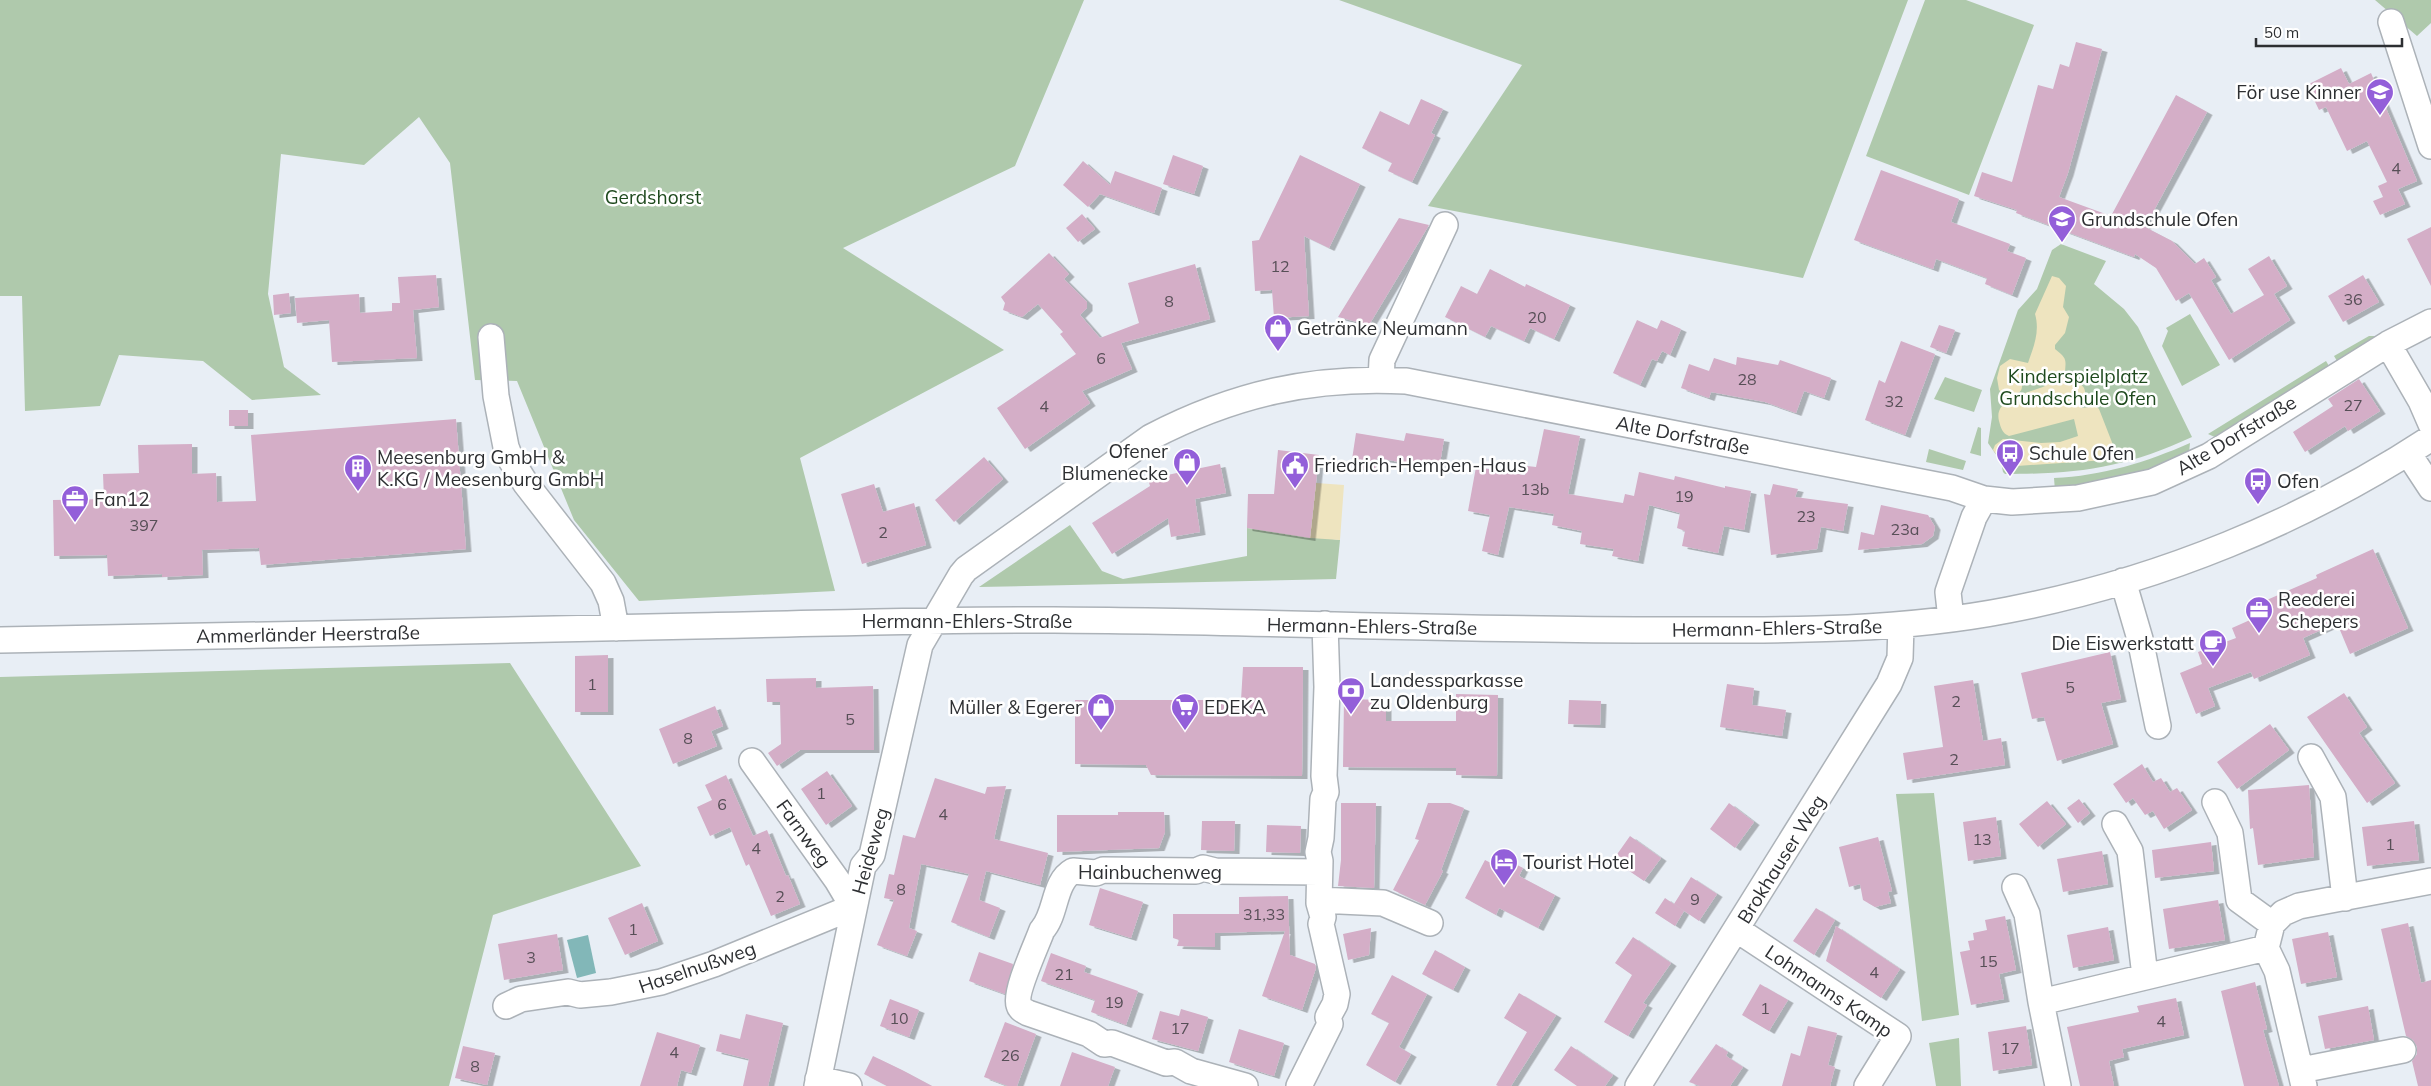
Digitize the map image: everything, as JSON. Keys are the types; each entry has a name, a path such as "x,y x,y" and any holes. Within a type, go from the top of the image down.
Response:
{"street":[{"path":"2391,22 2431,146"},
{"path":"1381,380 1382,360 1445,225"},
{"name":"Alte Dorfstraße","path":"934,621 966,569 1151,437 1202,413 1260,393 1332,381 1381,380 1428,384 1952,488 1984,499 2012,502 2078,498 2129,489 2177,472 2209,456 2388,344 2431,322"},
{"path":"491,337 496,396 506,447 511,460 526,484 603,583 611,601 616,628"},
{"path":"2388,344 2425,408 2431,424"},
{"name":"Hermann-Ehlers-Straße","path":"616,628 1053,620 1555,630 1774,631 1901,625 1951,619 2048,602 2123,581 2268,527 2331,497 2431,438"},
{"path":"2408,453 2431,488"},
{"path":"1951,619 1950,586 1974,517 1984,499"},
{"path":"2123,581 2140,639 2158,726"},
{"name":"Heideweg","path":"818,1083 863,866 872,855 920,645 934,621"},
{"path":"1299,1086 1330,1024 1328,1017 1337,999 1321,924 1323,910 1318,900 1320,872 1318,845 1321,838 1323,799 1326,792 1324,776 1327,687 1325,624"},
{"name":"Brokhauser Weg","path":"1638,1086 1889,684 1900,658 1901,625"},
{"name":"Ammerländer Heerstraße","path":"0,640 616,628"},
{"path":"2311,756 2333,797 2344,898"},
{"name":"Farnweg","path":"752,761 837,880 854,907"},
{"path":"2215,802 2230,833 2239,900 2272,924"},
{"path":"2115,824 2130,851 2146,976"},
{"name":"Hainbuchenweg","path":"1245,1086 1191,1071 1175,1062 1166,1063 1112,1043 1104,1044 1089,1034 1028,1013 1021,1008 1018,1001 1024,979 1042,930 1048,924 1064,880 1073,871 1096,873 1103,870 1196,871 1203,868 1215,871 1320,872"},
{"path":"2403,1050 2302,1078 2277,972 2266,948 2272,924 2291,908 2431,881"},
{"path":"2015,887 2027,914 2040,1002 2058,1086"},
{"path":"1318,900 1383,903 1430,923"},
{"name":"Haselnußweg","path":"506,1006 521,999 568,992 580,995 605,992 661,982 714,964 854,907"},
{"name":"Lohmanns Kamp","path":"1736,929 1898,1036 1867,1086"},
{"path":"2040,1002 2266,948"},
{"path":"818,1083 849,1086"}],"green space":[{"name":"Gerdshorst","path":"0,0 1084,0 1015,166 843,248 1004,350 800,458 835,591 639,601 574,520 517,381 475,380 450,163 419,117 364,165 281,154 268,294 284,367 321,395 252,400 203,361 119,355 100,406 25,411 22,296 0,296"},
{"path":"1339,0 1908,0 1803,278 1428,206 1522,65"},
{"path":"1925,0 1966,0 2034,25 1969,195 1866,156"},
{"path":"2375,0 2431,0 2431,23 2417,36"},
{"name":"Kinderspielplatz Grundschule Ofen","path":"2061,244 2106,261 2094,284 2124,309 2138,327 2192,437 2145,456 2101,467 2056,473 2005,474 2001,462 1988,443 1992,417 1990,389 2018,310 2037,289 2052,250"},
{"path":"2190,314 2220,365 2182,386 2162,346 2168,331 2166,328"},
{"path":"2369,336 2379,336 2337,361 2334,356"},
{"path":"2326,361 2329,366 2328,372 2217,438 2208,434"},
{"path":"1945,377 1982,390 1974,412 1934,399"},
{"path":"1978,427 1981,428 1981,456 1970,453"},
{"path":"2190,443 2189,453 2160,471 2055,491 2054,478 2072,477 2124,467"},
{"path":"1929,449 1966,461 1963,470 1926,462"},
{"path":"1070,525 1102,571 1123,579 1247,556 1247,528 1340,540 1336,579 979,587"},
{"path":"510,663 641,866 493,915 449,1086 0,1086 0,677"},
{"path":"1934,793 1959,1015 1922,1021 1896,794"},
{"path":"1959,1038 1961,1086 1936,1086 1929,1043"}],"sand":[{"path":"2052,276 2059,278 2066,286 2063,307 2069,317 2065,333 2055,345 2055,349 2064,358 2065,376 2080,384 2085,390 2082,408 2096,406 2099,409 2115,450 2106,460 2017,466 2002,461 1993,450 1995,445 2003,439 2041,443 2060,442 2078,436 2074,419 2009,436 2003,432 1999,421 1999,413 2007,402 2022,394 2045,386 2027,372 2024,372 2021,391 2007,396 1999,390 1997,378 2000,366 2010,359 2028,363 2037,332 2035,314"},
{"path":"1316,483 1344,485 1340,540 1310,538"}],"water":[{"path":"588,935 596,973 577,978 567,940"}],"building":[{"path":"2076,42 2102,49 2068,173 2059,197 2111,216 2176,95 2207,112 2145,227 2172,241 2195,264 2204,258 2216,277 2211,280 2231,314 2264,295 2248,269 2269,256 2287,286 2274,294 2290,320 2229,360 2189,293 2176,301 2156,268 2135,254 2134,257 2016,213 2017,210 1974,196 1982,172 2012,182 2038,85 2053,89 2060,64 2069,67"},
{"path":"2341,68 2349,84 2371,73 2417,181 2398,189 2405,204 2380,215 2373,201 2383,197 2378,186 2387,182 2367,141 2347,151 2326,107 2319,110 2307,85"},
{"path":"1421,99 1443,109 1431,133 1435,135 1412,182 1388,171 1392,163 1362,148 1380,111 1409,125"},
{"path":"1173,155 1203,166 1194,194 1163,184"},
{"path":"1300,155 1360,184 1329,248 1304,236 1309,316 1274,318 1272,290 1255,291 1252,241 1259,240"},
{"path":"1083,161 1110,185 1115,171 1162,188 1154,213 1100,194 1088,207 1063,185"},
{"path":"1881,170 1959,199 1951,222 2010,244 2007,251 2026,258 2012,295 1985,284 1987,278 1936,259 1933,269 1854,240"},
{"path":"1082,214 1095,229 1078,242 1066,228"},
{"path":"1399,218 1429,225 1369,325 1338,317"},
{"path":"2431,227 2431,286 2407,239"},
{"path":"1049,253 1069,274 1064,279 1087,302 1087,308 1080,315 1100,338 1139,323 1128,283 1195,264 1210,319 1121,343 1132,369 1082,391 1090,403 1025,449 997,408 1076,354 1060,334 1063,332 1038,304 1022,317 1003,310 1005,303 1001,297"},
{"path":"1490,269 1525,287 1526,284 1570,305 1554,339 1530,328 1524,341 1491,326 1485,337 1445,317 1461,286 1477,294"},
{"path":"436,275 439,307 413,310 417,358 332,362 329,320 297,323 295,298 359,294 360,313 392,311 392,303 400,303 398,277"},
{"path":"2363,275 2379,302 2343,322 2328,296"},
{"path":"289,293 291,313 274,315 273,295"},
{"path":"1637,320 1657,329 1661,320 1681,329 1670,355 1662,351 1657,361 1652,359 1640,385 1613,373"},
{"path":"1939,325 1955,330 1946,353 1930,347"},
{"path":"1901,341 1935,354 1905,435 1865,420 1879,380 1885,383"},
{"path":"1737,357 1778,365 1780,360 1831,378 1824,398 1804,391 1796,413 1765,402 1711,392 1709,398 1681,388 1689,364 1709,371 1714,358 1736,365"},
{"path":"2359,379 2380,411 2348,431 2345,426 2305,452 2293,432 2333,406 2328,399"},
{"path":"229,410 248,410 248,426 229,426"},
{"name":"Meesenburg GmbH & K.KG / Meesenburg GmbH","path":"456,419 466,549 261,565 259,548 202,550 203,575 162,577 162,574 108,576 107,555 54,556 53,500 104,499 103,474 139,473 138,445 192,444 192,474 216,473 217,502 256,501 251,435"},
{"path":"1544,429 1580,436 1568,494 1623,503 1625,494 1634,496 1639,472 1674,480 1675,476 1725,488 1725,486 1751,491 1744,530 1724,526 1718,553 1682,546 1685,531 1677,528 1680,513 1649,505 1638,561 1612,556 1614,549 1580,544 1582,531 1552,525 1554,514 1509,507 1498,555 1482,551 1490,515 1468,511 1476,467 1525,475 1527,466 1536,467"},
{"path":"1356,433 1404,441 1406,433 1444,439 1439,469 1377,458 1375,470 1351,466"},
{"name":"Friedrich-Hempen-Haus","path":"1278,450 1319,455 1310,538 1247,528 1248,494 1274,494"},
{"path":"984,457 1003,479 954,522 935,500"},
{"path":"1220,464 1226,493 1195,499 1200,532 1171,537 1168,518 1112,554 1092,523 1150,486 1148,479"},
{"path":"874,484 883,512 914,503 926,545 862,564 841,494"},
{"path":"1773,484 1798,489 1795,497 1848,504 1843,531 1821,527 1817,549 1771,555 1764,494 1770,495"},
{"path":"1881,505 1928,515 1935,527 1933,536 1922,544 1858,550 1861,532 1874,535"},
{"path":"2373,549 2408,628 2350,654 2337,623 2303,638 2310,655 2254,679 2251,672 2208,688 2215,706 2196,714 2180,673 2202,664 2198,652 2236,638 2232,628 2250,620 2246,609 2317,578 2316,575"},
{"path":"2110,652 2121,699 2101,703 2113,744 2057,761 2044,717 2032,719 2021,673"},
{"path":"608,655 608,712 575,712 575,656"},
{"path":"1243,667 1303,667 1302,776 1151,775 1146,765 1075,764 1075,700 1241,700"},
{"path":"816,678 816,688 873,686 874,750 800,750 777,766 768,753 781,744 780,702 767,702 766,679"},
{"path":"1973,680 1983,741 2001,738 2005,765 1907,780 1903,753 1943,747 1934,686"},
{"path":"1727,684 1754,688 1752,705 1786,710 1782,736 1720,727"},
{"path":"2344,693 2367,727 2359,733 2395,783 2367,803 2307,717"},
{"path":"1456,694 1498,695 1497,776 1456,775 1456,768 1343,767 1344,699 1386,700 1386,721 1456,721"},
{"path":"1569,700 1601,701 1600,725 1568,724"},
{"path":"715,706 723,726 711,731 717,746 673,764 659,729"},
{"path":"2270,724 2289,750 2237,789 2217,762"},
{"path":"2142,764 2153,782 2161,778 2170,792 2177,788 2192,810 2164,829 2153,811 2145,815 2133,798 2126,803 2113,784"},
{"path":"827,771 852,806 826,825 801,789"},
{"path":"726,775 753,836 767,830 800,904 771,916 749,864 746,866 730,827 710,836 697,807 712,800 705,785"},
{"path":"935,778 985,794 987,787 1006,786 994,839 1048,853 1040,885 986,871 979,900 1000,908 989,937 951,922 969,874 921,864 909,928 917,931 907,956 877,945 894,900 884,898 889,874 894,875 903,835 915,838"},
{"path":"2309,785 2314,857 2258,865 2253,828 2250,829 2248,790"},
{"path":"2079,799 2090,813 2078,823 2067,808"},
{"path":"2047,801 2066,824 2038,847 2019,824"},
{"path":"1341,803 1376,803 1374,888 1338,886 1341,860"},
{"path":"1428,803 1450,803 1464,808 1441,870 1443,871 1425,905 1393,890 1419,840 1415,839"},
{"path":"1729,803 1754,822 1735,848 1710,829"},
{"path":"1118,812 1164,812 1165,832 1159,848 1057,852 1057,815 1118,815"},
{"path":"1996,817 2001,856 1968,861 1963,822"},
{"path":"1202,821 1235,821 1234,851 1201,850"},
{"path":"2414,821 2419,860 2367,866 2362,827"},
{"path":"1267,825 1301,826 1300,853 1266,852"},
{"path":"1630,836 1661,858 1644,881 1613,860"},
{"path":"1878,837 1892,891 1888,892 1891,903 1875,907 1863,900 1860,884 1849,887 1839,847"},
{"path":"2211,842 2214,871 2155,878 2152,850"},
{"path":"2102,851 2108,884 2063,892 2057,859"},
{"name":"Tourist Hotel","path":"1499,856 1523,868 1519,876 1555,895 1538,928 1499,908 1496,915 1465,898 1485,860 1495,865"},
{"path":"1691,877 1717,894 1699,921 1674,904"},
{"path":"1100,888 1143,902 1131,938 1089,925"},
{"path":"1288,896 1290,955 1315,964 1316,968 1302,1010 1262,996 1285,931 1215,933 1215,947 1177,946 1179,940 1173,938 1173,914 1239,914 1239,897"},
{"path":"1665,898 1684,911 1675,926 1655,913"},
{"path":"2218,900 2225,940 2169,949 2163,909"},
{"path":"642,903 658,941 625,955 608,918"},
{"path":"1816,908 1835,920 1814,955 1793,941"},
{"path":"2005,916 2016,970 1999,974 2004,999 1971,1005 1960,952 1970,950 1968,941 1974,940 1973,933 1987,930 1985,920"},
{"path":"2408,923 2421,983 2431,980 2431,1086 2418,1086 2412,1061 2417,1054 2417,1047 2413,1040 2406,1036 2381,929"},
{"path":"1836,926 1900,969 1881,998 1826,961"},
{"path":"2108,927 2114,960 2073,968 2067,935"},
{"path":"1371,928 1369,955 1348,960 1343,934"},
{"path":"2328,932 2337,977 2301,984 2292,939"},
{"path":"557,934 563,970 504,980 498,944"},
{"path":"1633,937 1671,963 1643,1003 1647,1005 1628,1036 1604,1022 1632,975 1615,963"},
{"path":"1435,950 1465,967 1453,990 1422,974"},
{"path":"979,952 1013,964 1005,994 969,981"},
{"path":"1051,953 1086,966 1084,972 1138,991 1126,1025 1091,1012 1095,1000 1041,981"},
{"path":"1392,975 1427,994 1399,1047 1411,1054 1395,1082 1366,1065 1389,1023 1371,1014"},
{"path":"2255,982 2267,1029 2263,1030 2279,1086 2244,1086 2221,991"},
{"path":"1760,984 1788,1000 1769,1031 1742,1015"},
{"path":"1519,993 1556,1015 1511,1086 1498,1086 1496,1085 1527,1032 1504,1018"},
{"path":"2176,998 2184,1035 2122,1049 2124,1057 2109,1061 2114,1086 2080,1086 2067,1027 2139,1012 2137,1006"},
{"path":"890,999 919,1010 909,1037 880,1026"},
{"path":"2368,1006 2374,1040 2325,1049 2318,1016"},
{"path":"1181,1009 1208,1017 1198,1051 1152,1039 1160,1011 1179,1016"},
{"path":"746,1014 783,1023 768,1086 743,1086 749,1059 716,1051 720,1034 740,1039"},
{"path":"1005,1022 1036,1034 1017,1086 1008,1086 984,1077"},
{"path":"1808,1026 1837,1033 1828,1065 1835,1067 1830,1086 1782,1086 1791,1053 1800,1056"},
{"path":"2026,1026 2032,1065 1993,1071 1988,1032"},
{"path":"1239,1029 1284,1043 1274,1076 1229,1062"},
{"path":"657,1032 700,1045 691,1073 681,1070 677,1086 640,1086"},
{"path":"1716,1044 1728,1052 1726,1056 1743,1067 1730,1086 1700,1086 1689,1082"},
{"path":"463,1046 495,1053 487,1085 455,1078"},
{"path":"1571,1046 1613,1075 1605,1086 1577,1086 1554,1070"},
{"path":"1072,1052 1115,1067 1108,1086 1060,1086"},
{"path":"873,1056 932,1086 887,1086 864,1074"}],"place":[{"name":"För use Kinner","path":"2380,116"},
{"name":"Grundschule Ofen","path":"2062,243"},
{"name":"Getränke Neumann","path":"1278,352"},
{"name":"Schule Ofen","path":"2010,477"},
{"name":"Ofener Blumenecke","path":"1187,486"},
{"name":"Friedrich-Hempen-Haus","path":"1295,489"},
{"name":"Meesenburg GmbH & K.KG / Meesenburg GmbH","path":"358,492"},
{"name":"Ofen","path":"2258,505"},
{"name":"Fan12","path":"75,523"},
{"name":"Reederei Schepers","path":"2259,634"},
{"name":"Die Eiswerkstatt","path":"2213,667"},
{"name":"Landessparkasse zu Oldenburg","path":"1351,715"},
{"name":"Müller & Egerer","path":"1101,731"},
{"name":"EDEKA","path":"1185,731"},
{"name":"Tourist Hotel","path":"1504,886"}]}
